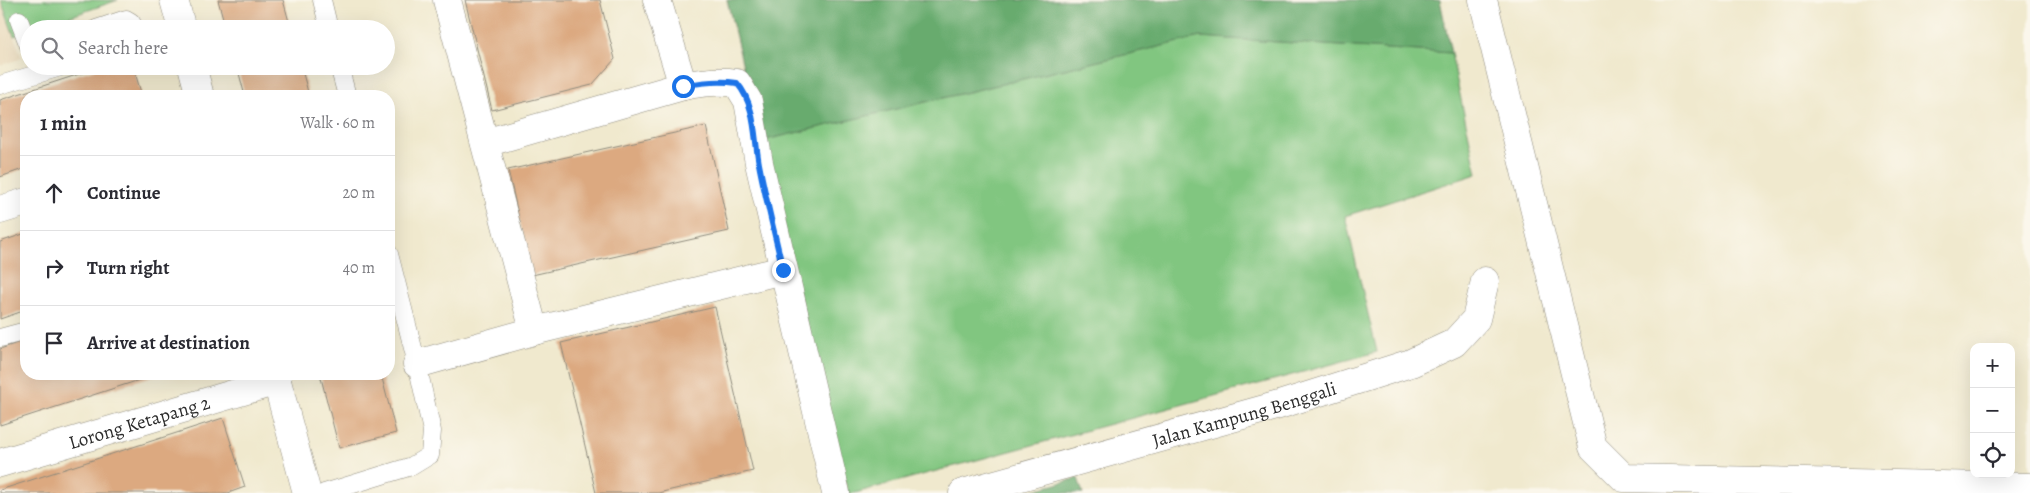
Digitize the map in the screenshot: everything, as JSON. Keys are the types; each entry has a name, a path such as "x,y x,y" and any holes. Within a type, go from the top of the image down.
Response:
{"street":[{"path":"174,0 180,20"},
{"path":"447,0 534,331"},
{"path":"658,0 683,86"},
{"path":"1483,0 1593,447 1624,478 2030,487"},
{"path":"194,75 198,90"},
{"path":"485,144 702,81 720,80 737,83 744,90 748,100 759,163 836,493"},
{"path":"0,210 20,204"},
{"path":"417,364 534,331 783,270"},
{"name":"Jalan Kampung Benggali","path":"963,493 1279,405 1411,363 1454,343 1476,318 1485,281"},
{"name":"Lorong Ketapang 2","path":"0,463 266,380"},
{"path":"277,380 307,493"}],"lane":[{"path":"322,0 327,20"},
{"path":"0,85 34,75"},
{"path":"341,75 345,90"},
{"path":"324,493 412,466 430,455 432,431 395,278"},
{"path":"0,338 20,333"}],"shaded area":[{"path":"0,0 20,53 20,59 0,66"}],"green space":[{"path":"1,0 118,0 60,20 20,20 20,34 14,36"},
{"path":"727,0 1440,0 1451,53 1200,37 761,141"},
{"path":"1200,37 1451,53 1477,174 1345,216 1377,352 855,493 848,493 761,141"},
{"path":"1078,478 1083,493 1024,493"}],"building":[{"path":"218,0 283,0 289,20 224,20"},
{"path":"465,0 600,0 615,59 592,85 492,110"},
{"path":"76,75 136,75 140,90 31,90"},
{"path":"239,75 303,75 307,90 243,90"},
{"path":"20,93 20,170 0,177 0,100"},
{"path":"706,126 729,231 532,275 508,170"},
{"path":"20,235 20,312 0,319 0,242"},
{"path":"715,307 753,471 658,493 596,493 561,343"},
{"path":"20,342 20,380 139,380 0,425 0,349"},
{"path":"322,380 383,380 396,433 339,448"},
{"path":"223,418 245,487 228,493 0,493 0,490"}],"route":[{"path":"683,86 702,81 720,80 737,83 744,90 752,118 759,163 783,270"}]}
